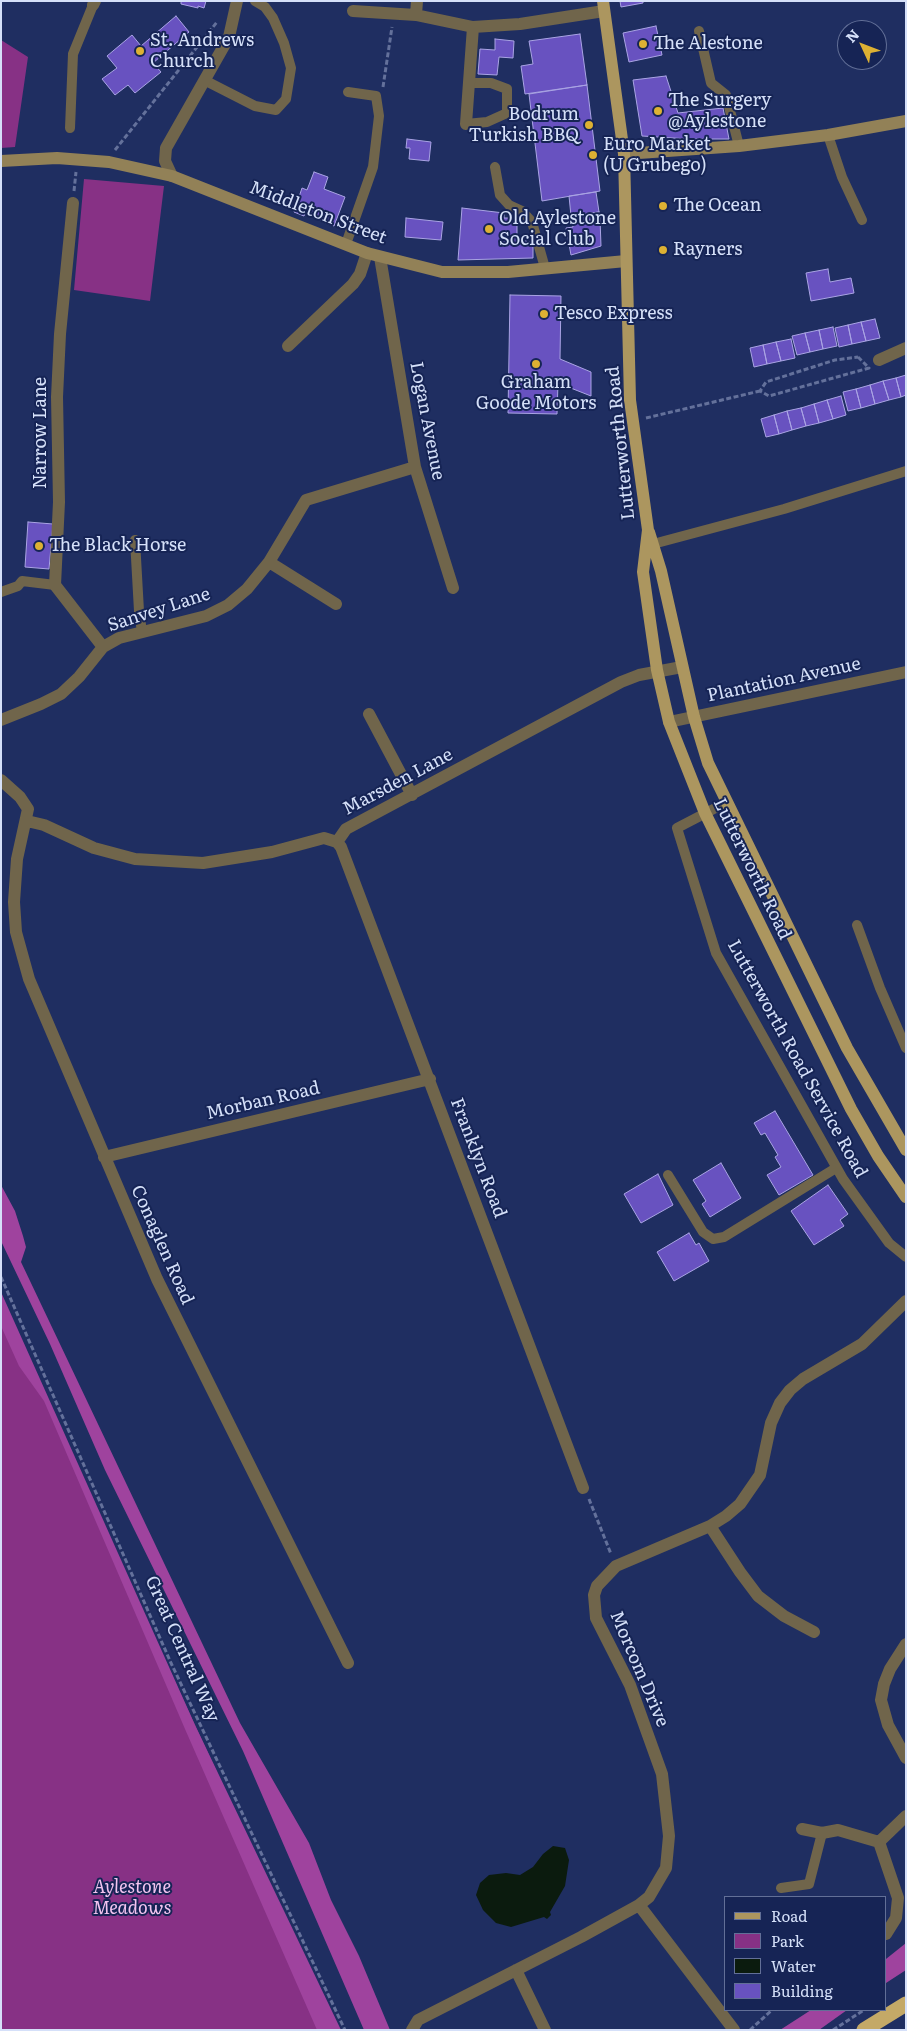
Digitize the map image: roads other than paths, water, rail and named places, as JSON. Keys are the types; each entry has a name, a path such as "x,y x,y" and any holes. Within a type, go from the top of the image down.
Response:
{"highway":[{"path":"864,2030 906,2004"}],"main road":[{"name":"Lutterworth Road","path":"603,6 624,154 630,400 648,530 668,600 694,717 708,763 847,1048 906,1150"},
{"name":"Lutterworth Road","path":"648,530 643,572 657,670 669,722 705,813 851,1109 878,1156 906,1197"},
{"path":"648,603 668,600"}],"street":[{"path":"172,176 165,161 166,148 206,81 229,37 232,15 237,1"},
{"path":"416,15 417,1"},
{"path":"353,11 416,15 473,27 520,24 603,6"},
{"path":"466,124 473,27"},
{"path":"624,154 739,146 828,135 906,121"},
{"name":"Middleton Street","path":"1,161 77,159 108,162 172,176 367,253 442,272 500,272 626,261"},
{"name":"Narrow Lane","path":"55,585 59,502 57,398 60,334 73,203"},
{"path":"288,346 353,284 360,274 367,253"},
{"name":"Logan Avenue","path":"380,257 415,467 453,588"},
{"path":"879,360 906,348"},
{"name":"Sanvey Lane","path":"1,720 61,694 78,677 103,646 118,638 206,616 228,606 247,589 269,562 306,500 415,467"},
{"path":"269,562 336,604"},
{"path":"55,585 103,646"},
{"name":"Marsden Lane","path":"27,821 44,825 94,848 136,859 203,863 272,852 324,838 337,842 346,829 621,682 657,670 682,667"},
{"name":"Plantation Avenue","path":"669,722 906,672"},
{"path":"370,714 412,795"},
{"path":"1,780 26,805 28,809 27,821"},
{"name":"Conaglen Road","path":"27,821 17,859 15,882 16,932 29,979 157,1279 348,1664"},
{"name":"Franklyn Road","path":"337,842 342,847 583,1488"},
{"name":"Morban Road","path":"104,1157 430,1079"},
{"name":"Morcom Drive","path":"412,2030 418,2020 639,1905 649,1897 666,1868 669,1836 662,1774 630,1685 596,1618 593,1605 597,1586 616,1566 710,1526 726,1516 752,1490 764,1461 772,1423 780,1403 790,1390 803,1379 862,1344 906,1301"},
{"path":"710,1526 758,1596 784,1616 814,1632"},
{"path":"906,1644 890,1670 884,1684 881,1700 888,1726 906,1758"},
{"path":"880,1842 906,1816"},
{"path":"802,1829 822,1832 838,1830 880,1842"},
{"path":"880,1842 898,1898 896,1918 887,1932"},
{"path":"639,1905 734,2030"},
{"path":"516,1970 545,2030"}],"lane":[{"path":"206,81 254,106 276,110 286,99 291,68 284,43 273,18 265,7 256,1"},
{"path":"70,128 73,54 94,3"},
{"path":"698,31 711,83 726,95 739,146"},
{"path":"466,124 487,122 507,112 506,89 491,83 469,83"},
{"path":"346,244 373,167 379,116 376,96 348,92"},
{"path":"828,135 842,177 862,220"},
{"path":"495,167 500,195 510,205 522,211 532,222 545,268"},
{"path":"653,544 784,509 906,471"},
{"path":"135,540 142,632"},
{"path":"1,592 18,586 22,582 55,585"},
{"name":"Lutterworth Road Service Road","path":"727,802 677,828 716,952 836,1168 889,1243 906,1257"},
{"path":"857,925 880,988 906,1048"},
{"path":"668,1175 703,1232 713,1239 724,1237 836,1168"},
{"path":"781,1888 809,1884 822,1832"}],"water":[{"path":"553,1846 565,1848 569,1860 565,1886 550,1912 551,1915 547,1919 544,1917 511,1927 496,1923 483,1910 476,1895 480,1883 489,1875 506,1873 520,1875 533,1867 543,1854"}],"place":[{"name":"The Alestone","path":"643,44"},
{"name":"St. Andrews Church","path":"140,51"},
{"name":"The Surgery @Aylestone","path":"658,111"},
{"name":"Bodrum Turkish BBQ","path":"589,125"},
{"name":"Euro Market (U Grubego)","path":"593,155"},
{"name":"The Ocean","path":"663,206"},
{"name":"Old Aylestone Social Club","path":"489,229"},
{"name":"Rayners","path":"663,250"},
{"name":"Tesco Express","path":"544,314"},
{"name":"Graham Goode Motors","path":"536,364"},
{"name":"The Black Horse","path":"39,546"}],"park label":[{"name":"Aylestone Meadows","path":"132,1898"}]}
